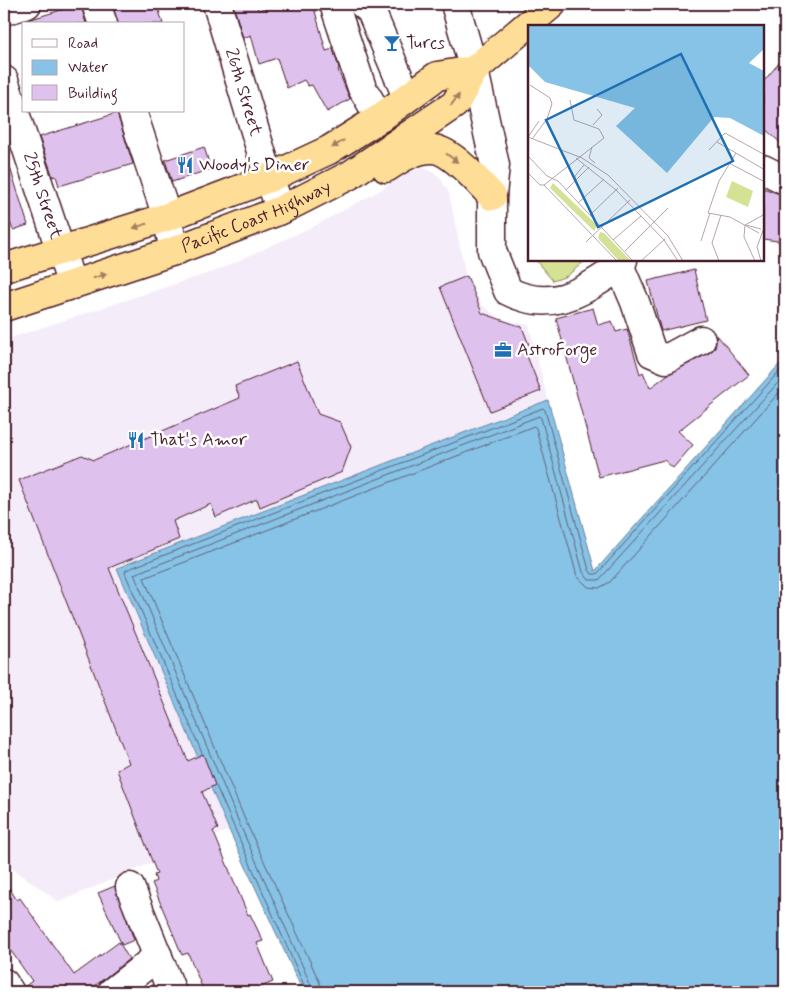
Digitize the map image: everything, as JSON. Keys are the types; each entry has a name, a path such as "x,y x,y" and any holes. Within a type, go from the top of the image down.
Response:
{"highway":[{"name":"Pacific Coast Highway","path":"4,308 174,251 281,210 350,174 455,104 474,70 552,4"},
{"name":"Pacific Coast Highway","path":"4,268 167,217 269,178 329,150 380,118 437,76 474,70"},
{"path":"281,210 320,208 409,154 433,149 444,153 466,169 492,196"}],"street":[{"path":"4,11 27,4"},
{"path":"96,4 102,22"},
{"name":"26th Street","path":"217,4 269,178 281,210"},
{"path":"334,4 362,88 380,118"},
{"path":"363,4 371,11 408,97"},
{"path":"454,4 474,70 495,165 492,196 492,251 508,292 524,300 546,302 580,293 621,263 652,353 666,359 701,340"},
{"name":"25th Street","path":"4,80 72,285"},
{"path":"132,112 167,217 174,251"},
{"path":"764,170 785,180"},
{"path":"130,887 172,992"},
{"path":"116,990 158,956"},
{"path":"4,983 10,992"}],"shaded area":[{"path":"425,168 439,176 449,193 467,281 483,306 501,319 529,325 548,400 118,568 229,830 59,902 4,862 4,340 218,270 316,225 379,191 409,171"}],"green space":[{"path":"585,261 567,276 553,281 537,262"}],"water":[{"path":"785,358 785,992 303,992 229,830 117,568 548,400 595,571"}],"building":[{"path":"81,4 86,22 28,22 28,20"},
{"path":"122,4 157,4 162,22 117,22 113,7"},
{"path":"233,4 256,4 258,10 277,4 313,4 326,51 333,49 338,70 350,99 327,112 312,85 308,86 304,80 287,88 277,58 259,64 251,35 243,38"},
{"path":"785,56 785,147 764,128 764,81"},
{"path":"117,113 133,164 59,186 56,176 53,177 39,137"},
{"name":"Woody's Diner","path":"204,147 211,169 172,182 165,160"},
{"path":"8,161 28,225 13,230 4,207 4,162"},
{"path":"764,188 785,196 785,242 764,239"},
{"path":"694,270 706,320 661,331 648,281"},
{"path":"467,276 482,313 522,327 531,350 527,356 541,391 490,411 440,287"},
{"path":"593,308 598,325 612,321 616,332 627,329 640,374 643,372 650,388 667,375 709,353 715,348 717,335 749,375 678,431 693,445 673,468 664,460 599,477 556,318"},
{"path":"297,361 318,414 340,422 351,447 342,472 260,507 257,499 216,517 211,504 173,521 179,539 109,568 188,761 203,754 215,785 202,792 218,829 213,831 248,915 250,914 263,941 257,943 273,982 248,992 204,992 188,953 182,955 152,883 156,881 154,875 157,874 117,770 129,763 19,480 82,455 94,460 240,398 235,386"},
{"path":"4,881 17,900 20,898 74,975 119,942 129,959 87,992 25,992 24,987 32,981 4,941"},
{"path":"115,886 134,940 122,945 98,893"}],"place":[{"name":"Turcs","path":"392,43"},
{"name":"Woody's Diner","path":"185,165"},
{"name":"AstroForge","path":"503,350"},
{"name":"That's Amor","path":"136,440"}]}
